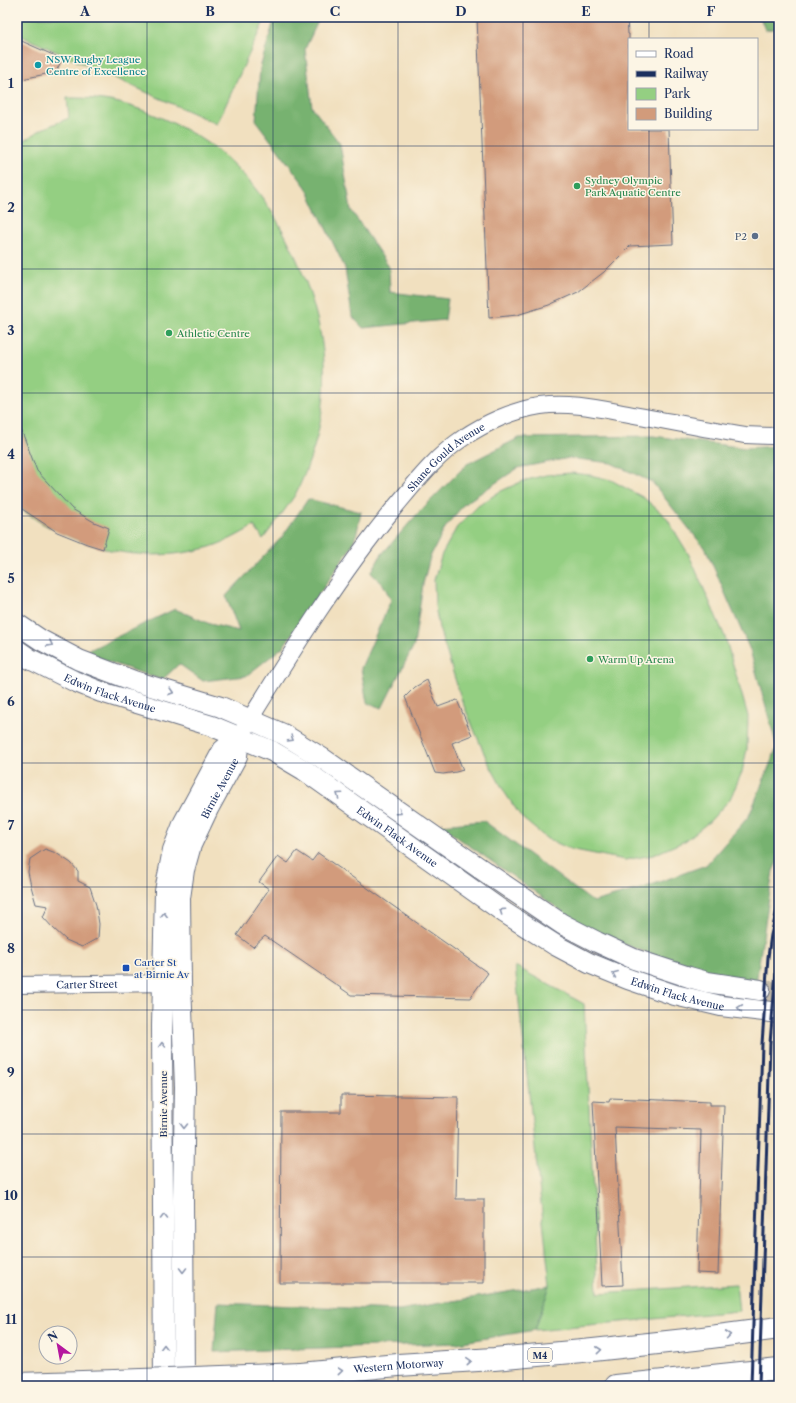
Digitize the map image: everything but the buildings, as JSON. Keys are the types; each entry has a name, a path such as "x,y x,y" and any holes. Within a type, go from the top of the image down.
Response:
{"highway":[{"name":"Western Motorway","path":"17,1384 301,1374 593,1350 779,1328"},
{"path":"616,1386 779,1369"}],"street":[{"name":"Shane Gould Avenue","path":"239,737 316,615 384,520 427,469 463,438 496,420 517,411 541,406 580,405 745,435 779,434"},
{"name":"Edwin Flack Avenue","path":"17,624 41,640 86,663 134,681 221,707 283,734 322,758 562,924 597,942 634,959 666,970 707,982 760,990"},
{"name":"Edwin Flack Avenue","path":"17,650 43,665 101,692 174,714 239,737 272,751 304,770 505,913 555,945 589,963 660,990 721,1006 779,1014"},
{"name":"Birnie Avenue","path":"164,1386 162,1026 172,983 184,870 184,842 205,815 237,756 239,737"},
{"path":"660,990 666,970"},
{"name":"Birnie Avenue","path":"172,983 185,1087 183,1200 184,1386"},
{"name":"Carter Street","path":"17,985 172,983"}],"green space":[{"path":"17,17 266,17 217,124 17,34"},
{"path":"275,17 320,17 305,49 312,107 340,144 351,210 389,267 390,292 448,299 445,320 363,328 352,316 345,268 306,187 256,121 260,68"},
{"path":"760,17 779,17 779,28 765,30"},
{"name":"Athletic Centre","path":"67,98 98,99 134,107 164,119 209,144 227,159 260,194 286,236 297,260 314,306 320,329 325,375 324,399 314,447 301,483 291,501 263,539 254,526 222,543 190,552 151,555 132,554 94,546 75,539 41,523 17,504 17,145 42,129 69,118"},
{"path":"653,436 746,448 779,446 779,599 775,607 779,609 779,858 773,871 756,983 692,970 590,931 440,825 484,821 593,902 643,888 706,865 749,816 777,747 750,650 706,550 652,482 611,463 569,458 518,468 464,504 445,528 430,557 423,584 414,645 382,708 367,703 361,668 391,600 383,584 371,573 381,555 420,511 467,464 519,438"},
{"name":"Warm Up Arena","path":"571,473 590,475 611,480 644,498 666,517 689,555 725,637 748,716 747,749 742,772 730,799 710,821 685,841 653,855 625,860 570,849 546,838 522,818 505,793 487,760 462,701 439,628 435,606 434,580 442,554 457,527 478,506 499,492 523,481 546,475"},
{"path":"308,499 361,512 357,532 352,546 283,647 246,676 203,681 179,664 162,680 83,653 175,609 210,624 239,631 226,596 282,537"},
{"path":"515,966 584,1004 598,1293 736,1284 739,1311 535,1330 550,1285"},
{"path":"550,1285 535,1330 457,1343 214,1352 218,1303 399,1310"}],"tunnel":[{"path":"760,990 779,992"}],"railway":[{"path":"751,1386 762,1044 768,957 771,935 779,901"},
{"path":"759,1386 770,1043 779,951"}],"place":[{"name":"NSW Rugby League Centre of Excellence","path":"38,65"},
{"name":"Sydney Olympic Park Aquatic Centre","path":"577,186"},
{"name":"P2","path":"755,236"},
{"name":"Athletic Centre","path":"169,333"},
{"name":"Warm Up Arena","path":"590,659"},
{"name":"Carter St at Birnie Av","path":"126,968"}]}
